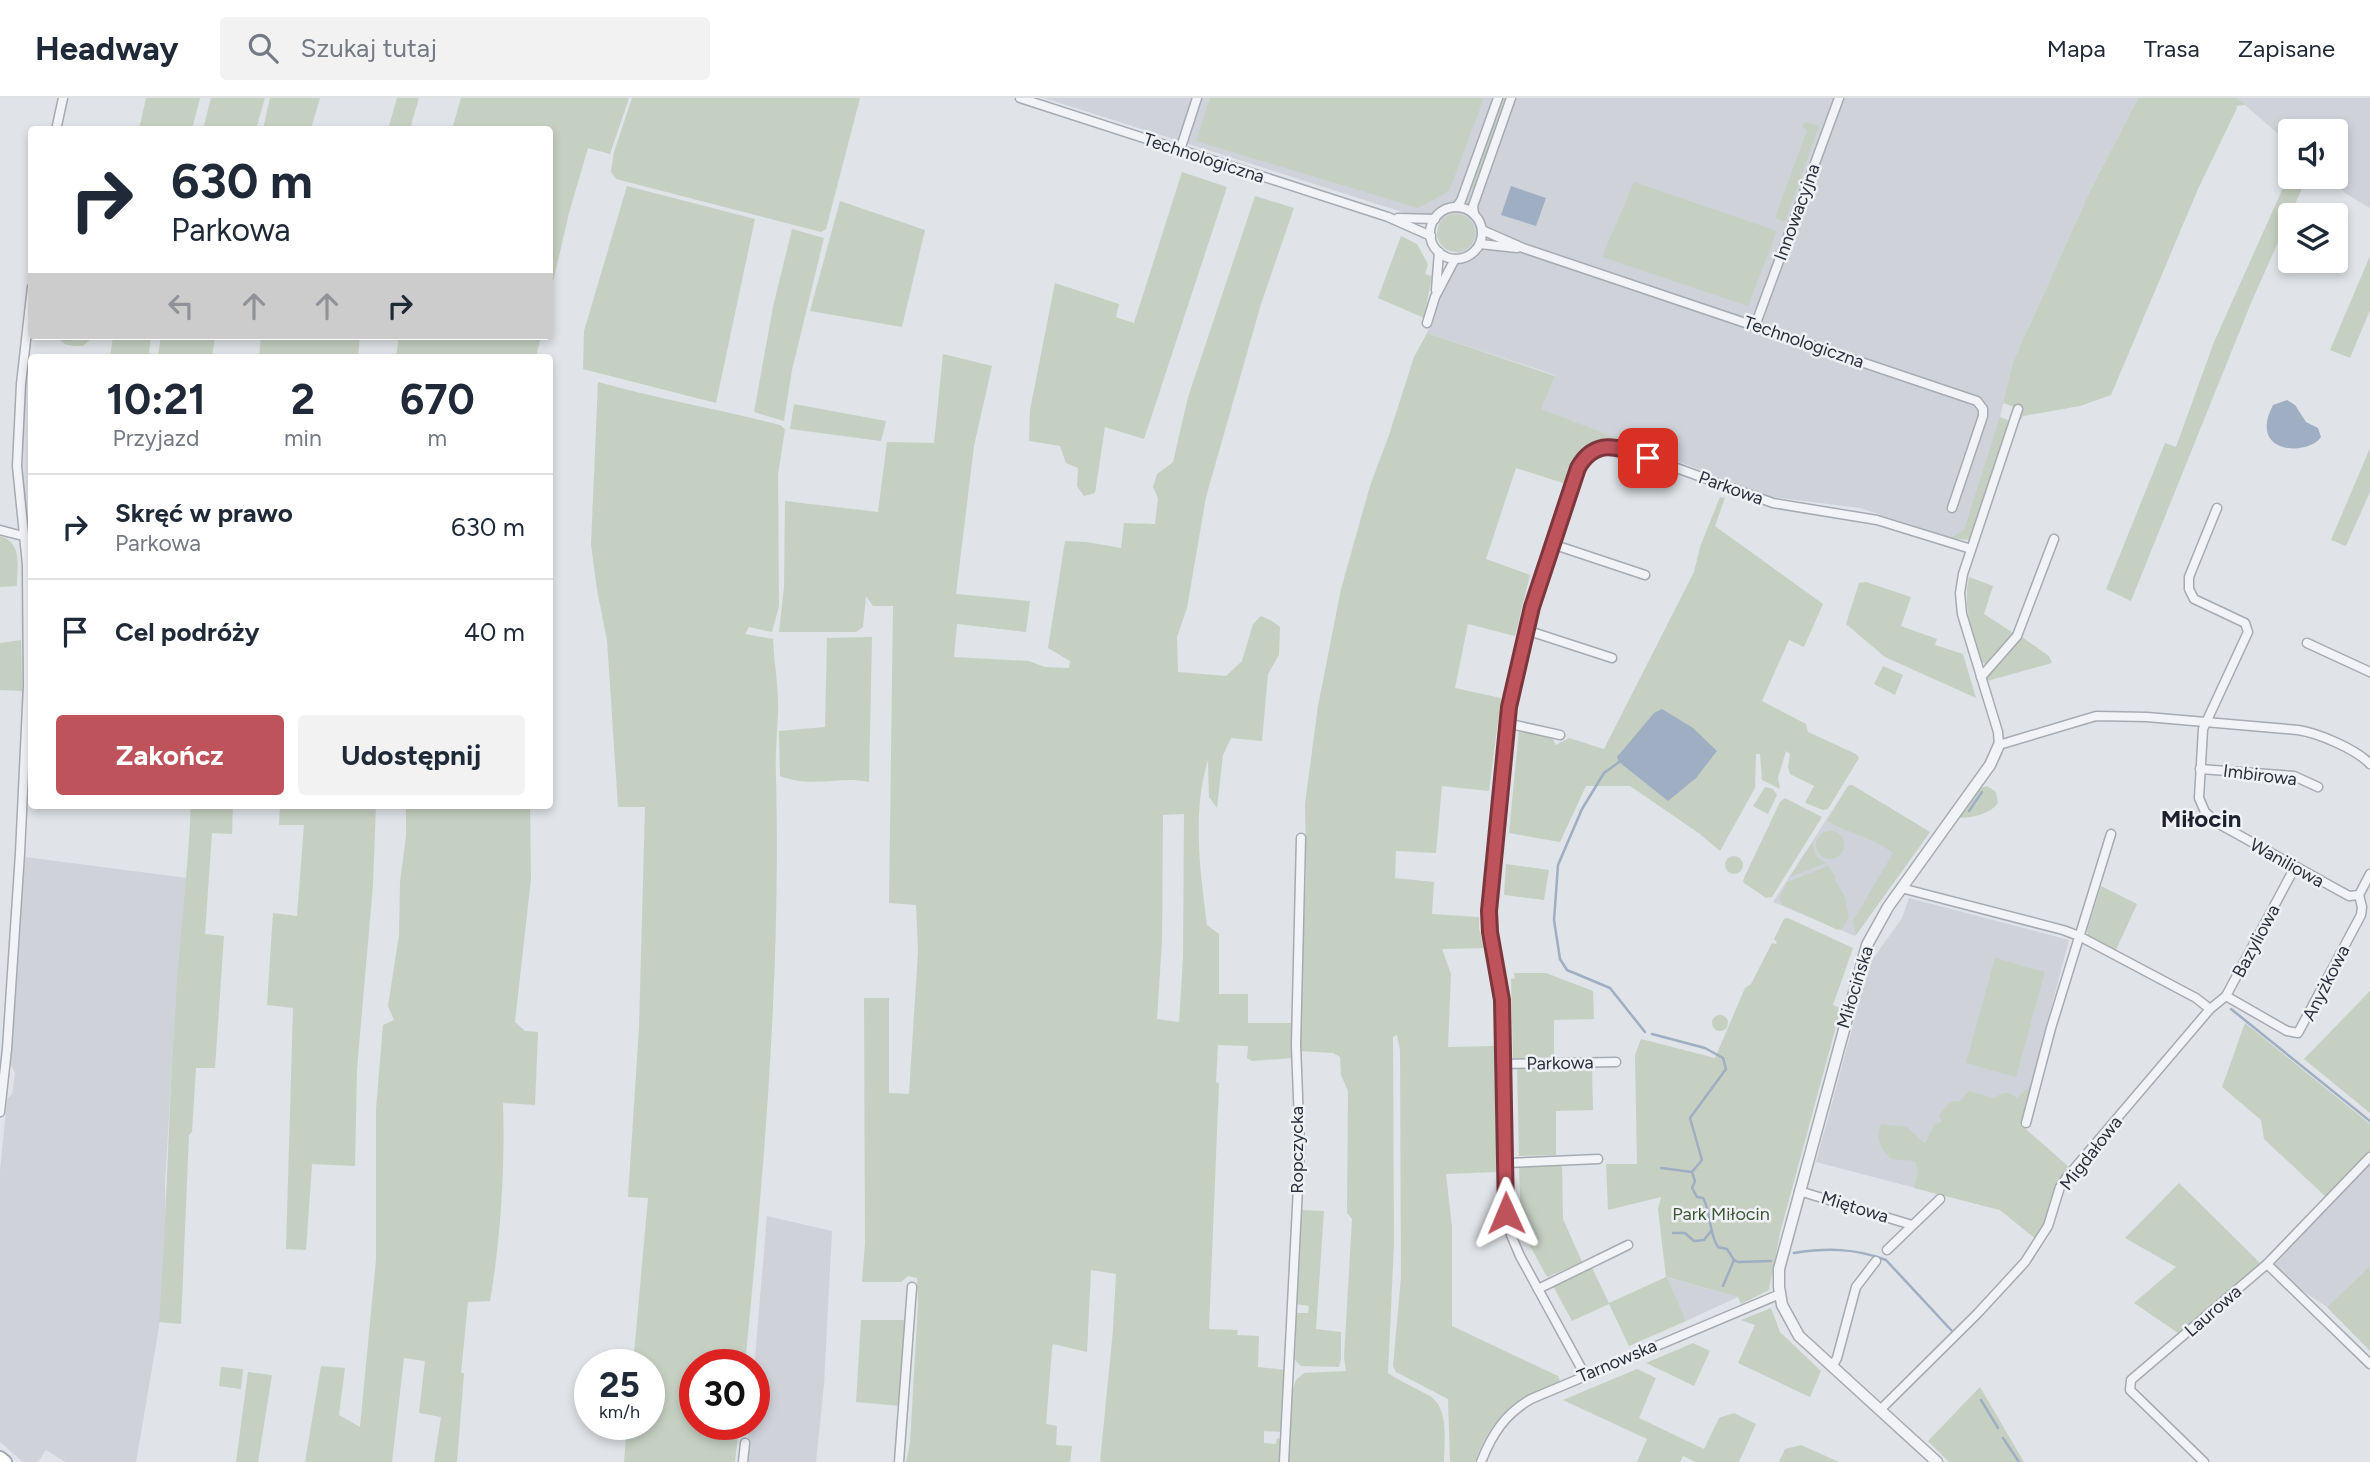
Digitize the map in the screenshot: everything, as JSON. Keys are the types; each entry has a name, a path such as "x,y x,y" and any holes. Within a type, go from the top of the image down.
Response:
{"main road":[{"path":"0,1458 5,1462"}],"street":[{"path":"57,126 63,98"},
{"name":"Technologiczna","path":"1020,98 1388,217 1431,236"},
{"path":"1180,150 1197,98"},
{"path":"1456,207 1498,98"},
{"path":"1439,252 1455,259 1469,255 1480,244 1482,230 1473,206 1511,98"},
{"name":"Innowacyjna","path":"1755,326 1839,98"},
{"path":"1435,297 1439,252 1431,236 1435,219 1442,211 1456,207 1474,214"},
{"name":"Technologiczna","path":"1388,217 1435,219"},
{"name":"Technologiczna","path":"1482,230 1523,248 1977,401 1983,408 1983,416 1952,508"},
{"name":"Technologiczna","path":"1480,244 1523,248"},
{"path":"1427,323 1435,297 1455,259"},
{"path":"28,314 17,466 28,602"},
{"path":"2018,409 1963,574 1960,593 1962,614 1998,732 1999,745 2096,716 2122,716 2305,731 2368,761 2370,750"},
{"name":"Parkowa","path":"1585,1375 1511,1235 1506,1213 1502,1000 1489,911 1506,723 1526,630 1552,544 1583,460 1591,452 1616,446 1773,503 1877,520 1971,549"},
{"name":"Waniliowa","path":"2217,508 2189,577 2189,589 2194,599 2245,623 2248,632 2205,722 2200,769 2199,798 2202,807 2211,819 2343,894 2354,897 2359,895"},
{"path":"0,530 23,536"},
{"path":"1981,677 2017,636 2054,538"},
{"path":"1552,544 1645,575"},
{"path":"1526,630 1612,658"},
{"path":"2307,643 2370,672"},
{"path":"0,1112 7,1049 19,867 28,668"},
{"path":"1506,723 1560,735"},
{"name":"Miłocińska","path":"1937,1462 1810,1347 1792,1326 1780,1294 1779,1269 1864,952 1877,925 1901,888 1990,765 1999,745"},
{"name":"Imbirowa","path":"2200,769 2294,776 2318,787"},
{"path":"2026,1123 2051,1028 2111,834"},
{"name":"Ropczycka","path":"1284,1462 1300,1148 1296,1045 1301,838"},
{"name":"Bazyliowa","path":"2210,1009 2226,996 2295,867"},
{"path":"2359,895 2370,874"},
{"path":"1901,888 2079,936 2196,998 2210,1009"},
{"name":"Anyżkowa","path":"2226,996 2287,1031 2298,1033 2361,915 2359,895"},
{"name":"Migdałowa","path":"1880,1410 1977,1314 2025,1262 2048,1226 2060,1187 2067,1177 2210,1009"},
{"name":"Parkowa","path":"1504,1064 1616,1062"},
{"name":"Laurowa","path":"2204,1462 2130,1390 2130,1384 2267,1264 2370,1157"},
{"path":"1506,1163 1598,1160"},
{"name":"Miętowa","path":"1799,1191 1912,1225"},
{"name":"Miętowa","path":"1887,1250 1940,1199"},
{"path":"1538,1289 1628,1245"},
{"path":"1832,1367 1838,1358 1856,1287 1875,1261"},
{"path":"2267,1264 2370,1364"},
{"path":"899,1462 912,1287"},
{"name":"Tarnowska","path":"1481,1462 1493,1435 1512,1412 1531,1399 1780,1294"},
{"path":"743,1462 745,1443"}],"shaded area":[{"path":"1044,98 2138,98 2090,191 2013,362 1995,438 1964,531 1950,538 1860,508 1772,497 1540,409 1555,375 1427,333 1465,232"},
{"path":"2237,98 2370,98 2370,208 2340,189 2348,189 2348,119 2278,119 2278,134"},
{"path":"1852,785 1930,832 1855,936 1773,902 1848,786"},
{"path":"25,857 187,878 175,1012 165,1183 166,1236 159,1327 136,1462 65,1462 46,1450 38,1462 23,1462 0,1442 0,1171 7,1099 12,1094 15,1073 11,1065"},
{"path":"1909,898 2069,940 2010,1164 2036,1239 2000,1210 1816,1162 1870,963 1902,918"},
{"path":"2370,1151 2370,1266 2327,1307 2260,1263"},
{"path":"767,1216 832,1231 824,1385 816,1462 746,1462 748,1440 770,1440 770,1349 756,1349"},
{"path":"1666,1277 1738,1297 1686,1321"}],"green space":[{"path":"146,98 200,98 193,126 140,126"},
{"path":"211,98 265,98 257,126 204,126"},
{"path":"270,98 320,98 312,126 264,126"},
{"path":"397,98 419,98 411,126 389,126"},
{"path":"461,98 629,98 610,154 588,148 553,282 553,126 453,126"},
{"path":"632,98 860,98 826,229 821,232 616,179 611,172 614,152"},
{"path":"1210,98 1484,98 1449,191 1418,208 1196,141"},
{"path":"1503,98 1507,98 1474,190 1470,189"},
{"path":"2138,98 2237,98 2246,105 2236,106 2111,395 2080,406 2017,419 2020,409 2003,403 2013,362 2090,191"},
{"path":"1807,122 1819,126 1785,222 1775,218 1807,130 1803,124"},
{"path":"1182,172 1227,187 1144,439 1105,427 1095,493 1084,496 1077,486 1078,468 1066,463 1060,446 1029,441 1030,410 1055,283 1119,304 1116,317 1134,323"},
{"path":"1634,182 1777,231 1748,306 1602,257"},
{"path":"627,186 755,219 716,403 583,369 584,331"},
{"path":"2282,189 2302,189 2295,203 2278,203 2278,242 2131,601 2106,589 2165,443 2176,447 2214,342"},
{"path":"1255,196 1294,208 1261,304 1206,497 1187,608 1177,637 1178,672 1226,676 1242,661 1253,624 1261,616 1280,627 1279,655 1268,674 1262,741 1231,738 1223,755 1217,808 1209,797 1208,760 1199,821 1200,863 1207,925 1219,934 1219,994 1248,994 1248,1023 1294,1023 1294,1058 1252,1061 1247,1058 1248,1046 1218,1045 1216,1082 1219,1083 1209,1329 1238,1330 1237,1335 1259,1336 1258,1367 1286,1370 1283,1432 1264,1431 1264,1443 1276,1444 1277,1438 1283,1440 1279,1462 1100,1462 1116,1274 1091,1270 1087,1352 1053,1344 1052,1349 1046,1424 1057,1426 1056,1445 1072,1446 1070,1462 906,1462 910,1443 918,1304 917,1278 908,1276 901,1282 862,1282 865,1243 864,998 889,998 889,1093 909,1094 918,952 916,905 889,903 893,606 873,606 866,596 863,627 856,632 779,632 784,587 785,501 878,512 887,442 934,443 943,354 992,366 974,446 956,594 1030,601 1026,632 957,624 954,657 1029,661 1045,667 1069,668 1070,661 1048,648 1065,541 1121,548 1124,523 1155,524 1158,498 1153,487 1157,474 1173,462 1188,397","holes":["1184,814 1183,958 1179,1022 1157,1019 1162,941 1163,815"]},
{"path":"840,201 925,230 902,327 810,311"},
{"path":"1456,214 1469,220 1475,233 1469,246 1456,252 1443,246 1437,233 1443,220"},
{"path":"792,229 824,238 792,370 784,421 754,412 773,307"},
{"path":"1401,236 1417,244 1428,264 1425,274 1432,276 1424,318 1378,298"},
{"path":"2370,256 2370,310 2350,358 2330,350"},
{"path":"1427,333 1555,376 1541,409 1625,441 1602,441 1586,449 1575,463 1566,484 1516,468 1486,559 1530,575 1515,636 1468,624 1455,688 1501,698 1489,791 1442,786 1436,853 1396,851 1395,878 1434,882 1432,914 1479,917 1484,948 1442,949 1451,974 1448,1047 1494,1046 1497,1172 1446,1174 1452,1227 1452,1326 1558,1376 1560,1381 1530,1395 1507,1411 1489,1432 1475,1462 1450,1462 1448,1399 1396,1372 1393,1366 1401,1277 1400,1050 1397,1035 1393,1037 1394,1244 1388,1373 1428,1395 1440,1407 1445,1434 1444,1462 1287,1462 1292,1392 1296,1380 1304,1373 1346,1371 1344,1358 1352,1219 1347,1213 1348,1091 1341,1075 1340,1057 1333,1053 1299,1051 1306,870 1305,804 1318,706 1341,589 1370,486 1414,357"},
{"path":"60,340 89,340 83,346 65,344"},
{"path":"112,340 151,340 149,353 154,354 110,354"},
{"path":"160,340 214,340 212,354 158,354"},
{"path":"261,340 360,340 358,354 259,354"},
{"path":"398,340 540,340 537,354 396,354"},
{"path":"598,382 780,425 785,429 778,475 779,606 772,632 749,627 745,634 773,639 778,704 776,924 770,1071 747,1349 679,1349 679,1440 737,1440 735,1462 624,1462 626,1440 665,1440 665,1349 634,1349 648,1198 628,1197 639,1028 645,807 618,807 607,640 591,544"},
{"path":"794,404 886,421 881,441 790,429"},
{"path":"2000,417 2010,421 2010,424 1969,540 1950,538 1964,530"},
{"path":"2370,448 2370,492 2346,546 2331,540"},
{"path":"1720,497 1725,498 1715,526 1823,604 1804,647 1789,640 1762,701 1806,724 1808,732 1856,754 1859,758 1828,809 1823,810 1805,803 1814,786 1790,774 1790,754 1786,751 1778,778 1780,789 1762,780 1760,754 1756,754 1755,788 1720,851 1630,786 1586,786 1560,842 1509,833 1519,729 1551,736 1556,745 1569,738 1604,749 1694,572 1700,547"},
{"path":"0,536 7,539 15,550 18,563 17,586 0,587"},
{"path":"1969,577 1993,586 1984,614 2015,634 1986,664 1981,662 1969,620"},
{"path":"1866,582 1911,597 1901,626 1937,639 1935,645 1963,654 1976,698 1885,657 1846,624 1859,583"},
{"path":"872,637 869,782 815,782 780,776 779,731 825,727 827,638"},
{"path":"2022,637 2049,656 2052,663 1987,681 1987,676"},
{"path":"21,640 22,691 0,690 0,643"},
{"path":"1883,666 1903,675 1895,695 1874,684"},
{"path":"1852,785 1930,832 1856,935 1853,921 1893,853 1827,821 1848,786"},
{"path":"1987,786 1996,792 1998,803 1982,814 1961,818 1959,816 1979,789"},
{"path":"1765,787 1773,789 1777,795 1768,814 1753,806"},
{"path":"1785,798 1822,817 1772,897 1766,898 1743,880 1780,802"},
{"path":"191,809 233,809 232,834 212,833 205,934 224,936 215,1068 196,1068 192,1132 189,1135 181,1324 159,1322 175,1013"},
{"path":"280,809 376,809 373,885 357,1069 355,1166 312,1164 306,1250 286,1249 293,1008 267,1005 273,913 297,916 304,825 279,825"},
{"path":"406,809 530,809 531,879 515,1022 525,1031 538,1032 535,1105 503,1103 503,1178 497,1252 490,1301 468,1302 461,1373 464,1373 457,1462 434,1462 441,1417 419,1413 425,1361 404,1358 392,1462 305,1462 321,1366 345,1368 339,1415 360,1427 376,1260 376,1109 383,1025 394,1020 388,1006 399,935 400,882 406,836"},
{"path":"1830,831 1840,835 1844,845 1840,855 1830,859 1820,855 1816,845 1820,835"},
{"path":"1812,843 1817,857 1826,863 1790,877"},
{"path":"1734,856 1740,859 1743,865 1740,871 1734,874 1728,871 1725,865 1728,859"},
{"path":"1506,864 1549,870 1544,900 1504,895"},
{"path":"1828,866 1844,895 1849,916 1842,929 1838,930 1783,905 1779,898 1787,882"},
{"path":"2101,886 2137,904 2115,952 2089,938 2087,931"},
{"name":"Park Miłocin","path":"1788,918 1853,948 1833,1005 1841,1008 1780,1233 1769,1290 1741,1304 1738,1297 1667,1277 1686,1321 1629,1346 1609,1304 1572,1321 1553,1286 1592,1268 1609,1303 1666,1277 1658,1209 1661,1197 1608,1210 1606,1164 1637,1164 1635,1055 1641,1039 1715,1058 1745,988 1751,984 1772,943 1776,944 1774,939 1784,919"},
{"path":"1995,958 2045,972 2016,1077 1966,1063"},
{"path":"1514,973 1546,973 1593,991 1594,1019 1554,1020 1554,1057 1513,1058 1511,979 1515,978"},
{"path":"2370,991 2370,1113 2304,1059"},
{"path":"1720,1015 1726,1017 1726,1029 1720,1031 1714,1029 1712,1023 1714,1017"},
{"path":"2245,1023 2370,1124 2370,1151 2326,1197 2264,1139 2261,1120 2222,1087"},
{"path":"1592,1066 1593,1110 1556,1111 1556,1155 1519,1156 1517,1067"},
{"path":"2030,1086 2020,1124 2068,1166 2057,1185 2048,1216 2036,1239 2000,1210 1914,1188 1918,1171 1915,1161 1891,1159 1880,1143 1881,1124 1907,1127 1925,1144 1935,1124 1942,1122 1939,1115 1950,1102 1960,1101 1969,1091 1994,1098 2008,1093 2017,1098"},
{"path":"1562,1165 1563,1219 1582,1262 1547,1277 1521,1229 1519,1166"},
{"path":"2179,1183 2260,1263 2178,1333 2134,1303 2176,1267 2125,1238"},
{"path":"1300,1210 1324,1211 1316,1329 1341,1332 1339,1367 1301,1366 1295,1360 1296,1313 1308,1313 1309,1306 1295,1304"},
{"path":"2370,1266 2370,1351 2327,1307"},
{"path":"1771,1308 1780,1332 1821,1371 1810,1397 1738,1363 1755,1325 1741,1320"},
{"path":"861,1320 907,1320 901,1406 856,1402"},
{"path":"1693,1343 1710,1351 1694,1386 1646,1363"},
{"path":"221,1367 243,1369 241,1389 219,1386"},
{"path":"1637,1369 1656,1378 1639,1418 1704,1449 1719,1418 1734,1413 1756,1424 1739,1462 1696,1462 1683,1456 1680,1462 1637,1462 1647,1439 1563,1400"},
{"path":"248,1372 272,1375 258,1462 236,1462"},
{"path":"1980,1387 2024,1462 1949,1462 1928,1441"},
{"path":"1801,1445 1839,1462 1779,1462 1785,1449"}],"water":[{"path":"1511,186 1546,198 1536,226 1501,215"},
{"path":"2287,400 2295,405 2306,422 2318,428 2321,437 2314,443 2305,447 2283,447 2274,442 2268,434 2267,422 2273,405"},
{"path":"1662,709 1693,728 1717,751 1696,778 1668,801 1619,762 1617,757 1654,713"}],"waterway":[{"path":"1619,762 1604,773 1582,809 1558,865 1554,920 1560,959 1567,970 1610,988 1645,1032"},
{"path":"1969,811 1982,792"},
{"path":"2231,1009 2370,1121"},
{"path":"1652,1034 1705,1048 1723,1058 1726,1069 1690,1118 1702,1160 1692,1172 1695,1181 1692,1188 1697,1197 1703,1198 1706,1204 1718,1247 1727,1249 1738,1262 1771,1261"},
{"path":"1661,1168 1692,1172"},
{"path":"1673,1233 1685,1233 1694,1241 1704,1240 1711,1231"},
{"path":"1794,1253 1840,1250 1886,1260 1952,1331"},
{"path":"1723,1286 1734,1260"},
{"path":"1981,1400 1998,1428"},
{"path":"2003,1438 2019,1462"}],"district":[{"name":"Miłocin","path":"2201,819"}],"route":[{"path":"1506,1213 1502,1000 1489,911 1509,707 1532,607 1578,468 1591,452 1604,447 1616,446 1648,458"}]}
